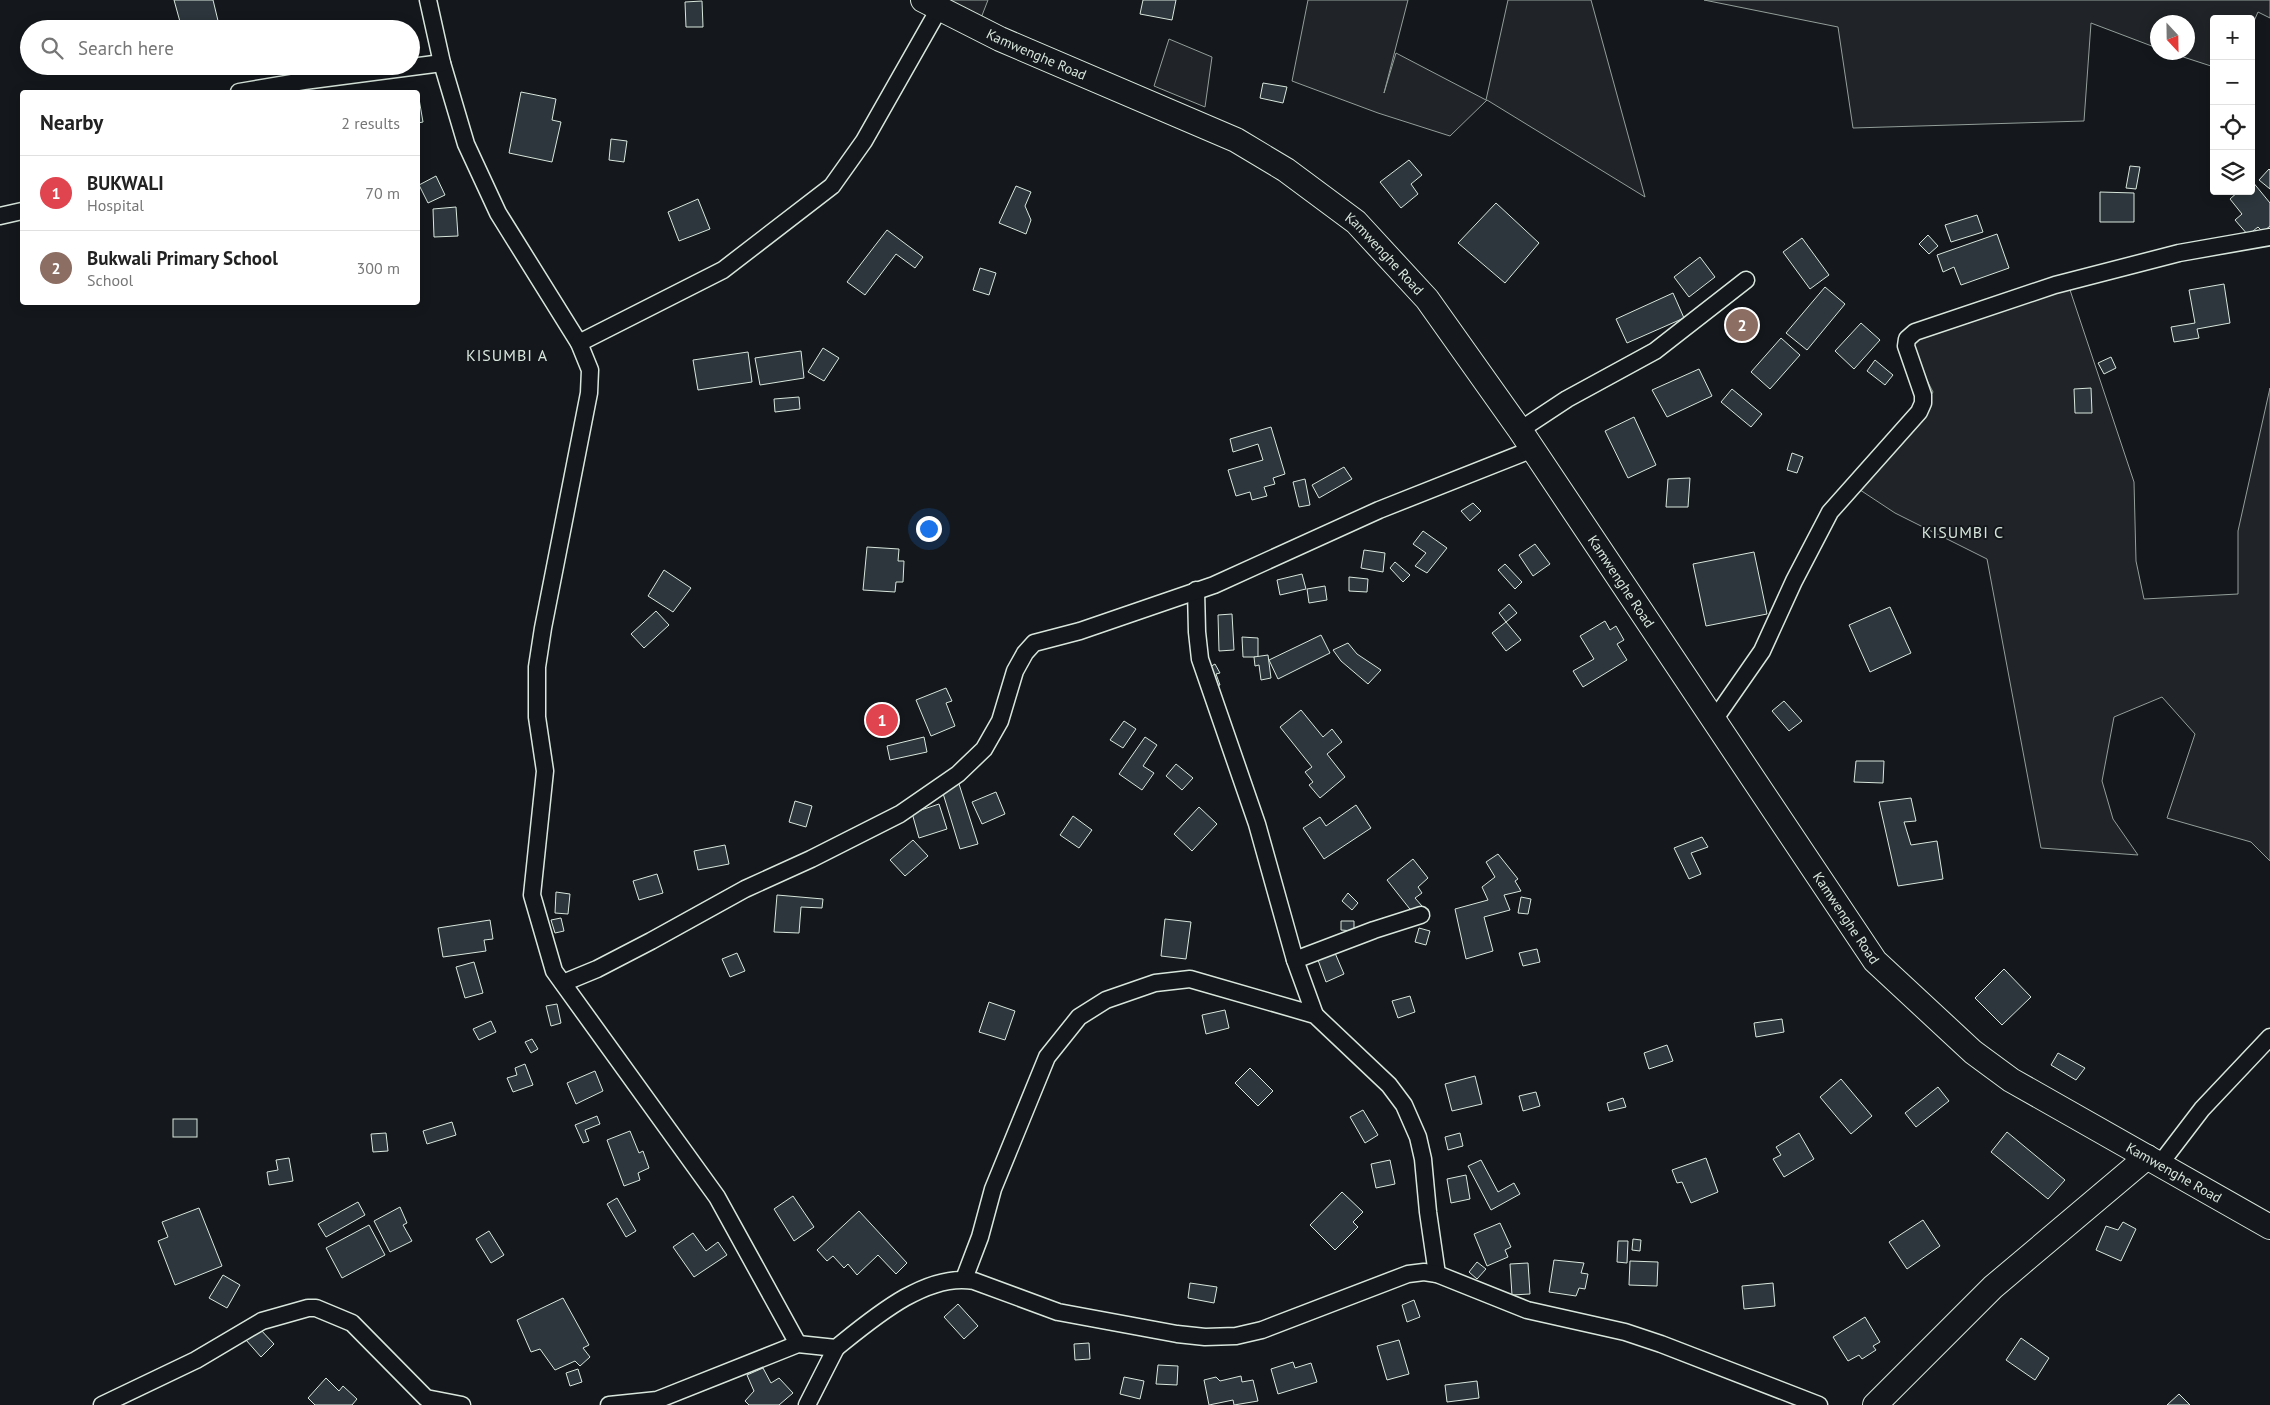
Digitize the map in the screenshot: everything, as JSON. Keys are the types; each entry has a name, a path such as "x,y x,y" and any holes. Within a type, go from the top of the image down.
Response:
{"main road":[{"name":"Kamwenghe Road","path":"931,4 1000,39 1236,140 1286,170 1356,222 1427,299 1526,440 1875,961 1930,1015 1973,1052 2011,1080 2270,1227"},
{"path":"1875,1405 1993,1287 2154,1161"}],"street":[{"path":"428,0 442,63 466,144 498,213 580,343 590,370 589,393 537,667 537,717 545,771 532,895 554,971 717,1197 798,1344"},
{"path":"580,343 723,270 832,186 864,142 931,4"},
{"path":"420,66 442,63"},
{"path":"251,90 350,75"},
{"path":"0,216 20,211"},
{"path":"1714,720 1762,651 1794,581 1830,512 1900,434 1923,403 1923,395 1906,346 1907,339 1915,332 2055,286 2179,253 2270,237"},
{"path":"563,983 597,969 652,941 745,889 812,859 900,814 958,774 984,749 1000,720 1015,671 1024,653 1034,644 1080,631 1214,584 1379,510 1526,440 1566,399 1655,352 1746,280"},
{"path":"1196,590 1200,659 1257,824 1295,960 1315,1015"},
{"path":"1295,960 1374,930 1421,915"},
{"path":"964,1279 980,1238 993,1189 1047,1057 1079,1017 1106,1000 1155,983 1190,979 1315,1015 1375,1070 1404,1105 1418,1137 1423,1159 1437,1274"},
{"path":"2154,1161 2270,1037"},
{"path":"807,1405 836,1348 912,1293 939,1282 964,1279 1058,1312 1177,1334 1213,1337 1236,1336 1262,1330 1408,1274 1424,1272 1437,1274 1527,1310 1625,1332 1818,1405"},
{"path":"102,1405 196,1360 262,1321 308,1308 316,1308 352,1323 426,1398 462,1405"},
{"path":"608,1405 658,1400 798,1344 836,1348"}],"shaded area":[{"path":"947,0 988,0 981,18"},
{"path":"1308,0 1408,0 1384,93 1396,53 1486,100 1508,0 1591,0 1645,197 1487,100 1450,136 1378,113 1292,81"},
{"path":"1704,0 2270,0 2270,18 2258,12 2255,19 2255,15 2210,15 2210,66 2192,60 2195,60 2195,15 2150,15 2150,45 2091,23 2084,121 1853,128 1838,27"},
{"path":"1169,39 1212,57 1205,107 1154,86"},
{"path":"2069,287 2134,482 2136,561 2144,599 2238,594 2238,531 2270,388 2270,861 2251,842 2167,818 2195,734 2162,697 2114,717 2102,781 2113,819 2138,855 2041,848 1987,559 1895,513 1848,482 1928,400 1933,392 1916,359 1912,343 1917,336"}],"building":[{"path":"174,0 213,0 218,20 180,20"},
{"path":"1143,0 1176,0 1172,20 1140,14"},
{"path":"702,1 703,27 686,27 685,2"},
{"path":"1263,83 1287,87 1283,103 1260,98"},
{"path":"521,92 556,99 552,120 561,122 552,162 509,153"},
{"path":"420,105 423,122 420,123"},
{"path":"611,139 627,141 624,162 609,160"},
{"path":"1409,160 1422,175 1411,184 1418,194 1401,208 1380,182"},
{"path":"2130,166 2140,167 2136,189 2126,188"},
{"path":"2270,170 2270,189 2259,180"},
{"path":"436,176 445,195 428,203 420,184"},
{"path":"2255,185 2270,203 2270,226 2263,232 2258,227 2248,235 2235,220 2242,214 2230,199 2234,195 2255,195"},
{"path":"1016,186 1031,192 1025,206 1031,220 1026,234 999,223"},
{"path":"2100,192 2134,193 2134,222 2100,222"},
{"path":"698,199 710,229 679,241 668,212"},
{"path":"1496,203 1539,243 1505,283 1458,243"},
{"path":"456,207 458,236 434,237 433,209"},
{"path":"1977,215 1983,232 1951,242 1945,225"},
{"path":"887,230 923,257 915,268 896,254 865,295 847,282"},
{"path":"1997,234 2009,268 1961,285 1954,267 1943,272 1937,255"},
{"path":"1928,235 1938,246 1929,254 1919,244"},
{"path":"1802,238 1829,275 1810,289 1783,252"},
{"path":"1700,257 1715,277 1689,297 1674,277"},
{"path":"980,268 996,273 989,295 973,290"},
{"path":"2224,284 2230,323 2197,329 2199,338 2174,342 2171,327 2195,323 2189,290"},
{"path":"1825,287 1845,304 1807,350 1786,333"},
{"path":"1673,293 1684,318 1627,343 1616,319"},
{"path":"1861,323 1880,340 1854,369 1835,351"},
{"path":"1781,338 1800,355 1770,389 1751,372"},
{"path":"823,348 839,358 824,381 808,372"},
{"path":"801,351 804,378 760,385 755,358"},
{"path":"748,352 752,382 698,390 693,360"},
{"path":"2111,357 2116,368 2104,374 2098,363"},
{"path":"1875,360 1893,375 1885,385 1867,371"},
{"path":"1699,369 1712,396 1667,417 1652,390"},
{"path":"2091,388 2092,413 2075,413 2074,389"},
{"path":"1732,389 1762,414 1751,427 1721,402"},
{"path":"799,397 800,409 775,412 774,399"},
{"path":"1634,417 1656,465 1628,478 1605,431"},
{"path":"1271,427 1285,474 1273,478 1275,484 1264,487 1267,496 1252,500 1250,492 1236,496 1228,470 1263,460 1258,444 1233,452 1230,439"},
{"path":"1792,453 1803,457 1797,473 1787,470"},
{"path":"1344,467 1352,479 1319,498 1312,485"},
{"path":"1690,478 1688,507 1666,507 1668,479"},
{"path":"1305,479 1310,505 1299,507 1293,482"},
{"path":"1473,503 1481,511 1470,521 1461,511"},
{"path":"1423,531 1447,548 1427,573 1415,566 1426,553 1413,544"},
{"path":"1535,544 1550,564 1533,576 1519,555"},
{"path":"867,547 899,549 898,561 904,561 903,582 896,582 895,592 863,590"},
{"path":"1364,550 1385,553 1383,572 1361,568"},
{"path":"1754,552 1767,614 1706,626 1693,564"},
{"path":"1395,562 1410,575 1403,582 1390,568"},
{"path":"1505,564 1522,582 1515,589 1498,570"},
{"path":"664,570 691,588 673,612 648,596"},
{"path":"1302,574 1306,589 1280,595 1277,580"},
{"path":"1349,577 1368,579 1367,592 1349,591"},
{"path":"1325,586 1327,600 1309,603 1307,589"},
{"path":"1509,604 1517,613 1506,622 1499,613"},
{"path":"1890,607 1911,653 1870,672 1849,625"},
{"path":"656,611 669,625 644,648 631,634"},
{"path":"1232,614 1234,650 1219,651 1218,615"},
{"path":"1605,621 1610,630 1616,626 1624,640 1617,644 1627,660 1583,687 1573,671 1594,659 1580,636"},
{"path":"1506,622 1521,640 1506,651 1492,633"},
{"path":"1321,635 1330,653 1278,679 1269,660"},
{"path":"1242,637 1258,638 1258,657 1243,657"},
{"path":"1348,643 1357,654 1381,670 1368,684 1341,661 1333,650"},
{"path":"1268,655 1271,678 1261,680 1259,665 1255,666 1254,657"},
{"path":"1215,664 1220,673 1216,674 1220,685 1214,687 1206,669"},
{"path":"946,688 952,701 946,703 955,726 931,736 916,700"},
{"path":"1784,701 1802,721 1789,731 1772,711"},
{"path":"1301,710 1323,737 1332,729 1342,742 1327,754 1345,777 1320,798 1309,785 1313,782 1305,772 1312,767 1280,727"},
{"path":"1124,721 1136,729 1123,748 1110,740"},
{"path":"924,737 927,752 890,760 887,746"},
{"path":"1145,737 1157,745 1143,766 1154,773 1142,790 1119,774"},
{"path":"1856,761 1884,761 1883,783 1854,782"},
{"path":"1176,764 1193,778 1182,790 1166,776"},
{"path":"959,784 978,844 960,849 942,790"},
{"path":"996,792 1005,814 982,824 972,802"},
{"path":"1911,798 1916,821 1904,822 1911,845 1937,841 1943,879 1898,886 1879,802"},
{"path":"795,801 812,806 806,827 789,822"},
{"path":"939,804 947,829 919,838 912,813"},
{"path":"1356,805 1371,828 1324,859 1303,828 1320,817 1326,826"},
{"path":"1199,807 1217,824 1192,851 1174,834"},
{"path":"1073,816 1092,830 1079,848 1060,835"},
{"path":"1702,837 1708,847 1691,853 1701,874 1689,879 1674,848"},
{"path":"913,840 928,856 905,876 890,860"},
{"path":"725,845 729,864 698,870 694,851"},
{"path":"1498,854 1518,879 1515,881 1521,891 1504,895 1510,910 1484,917 1493,951 1466,959 1455,909 1488,900 1482,887 1495,877 1486,862"},
{"path":"1413,859 1428,878 1418,887 1422,893 1415,898 1422,906 1413,913 1387,880"},
{"path":"657,874 663,893 639,900 633,881"},
{"path":"556,892 570,894 568,914 555,913"},
{"path":"1348,893 1358,903 1352,910 1342,901"},
{"path":"777,895 823,899 822,908 801,907 799,933 774,932"},
{"path":"1521,897 1531,899 1528,914 1518,913"},
{"path":"561,918 564,931 555,933 551,920"},
{"path":"1165,919 1191,922 1186,959 1161,956"},
{"path":"490,920 493,939 484,940 486,951 443,957 438,928"},
{"path":"1341,921 1354,921 1354,931 1341,930"},
{"path":"1419,928 1430,931 1426,945 1415,942"},
{"path":"1537,949 1540,962 1523,966 1519,953"},
{"path":"737,953 745,971 730,977 722,959"},
{"path":"1335,953 1344,974 1326,982 1318,960"},
{"path":"474,962 483,993 465,998 456,967"},
{"path":"2004,969 2031,997 2002,1025 1975,998"},
{"path":"1410,996 1415,1012 1398,1018 1392,1001"},
{"path":"989,1002 1015,1011 1005,1040 979,1032"},
{"path":"557,1004 561,1023 551,1026 546,1006"},
{"path":"1225,1010 1229,1028 1206,1034 1202,1015"},
{"path":"1782,1019 1784,1032 1756,1037 1754,1023"},
{"path":"491,1021 496,1032 479,1040 473,1029"},
{"path":"532,1039 538,1049 531,1053 525,1042"},
{"path":"1667,1045 1673,1061 1649,1069 1644,1053"},
{"path":"2058,1053 2085,1068 2076,1080 2051,1065"},
{"path":"525,1064 533,1085 513,1092 507,1078 517,1075 515,1068"},
{"path":"1250,1068 1273,1091 1258,1106 1235,1083"},
{"path":"595,1071 603,1091 576,1104 567,1083"},
{"path":"1475,1076 1482,1104 1452,1111 1445,1084"},
{"path":"1841,1079 1872,1116 1851,1134 1820,1097"},
{"path":"1938,1087 1949,1101 1916,1127 1905,1113"},
{"path":"1536,1092 1540,1106 1523,1111 1519,1096"},
{"path":"1623,1098 1626,1107 1609,1111 1607,1103"},
{"path":"1363,1110 1378,1135 1365,1143 1350,1117"},
{"path":"597,1116 600,1124 585,1130 589,1141 583,1143 575,1125"},
{"path":"173,1119 197,1119 197,1137 173,1137"},
{"path":"452,1122 456,1135 427,1144 423,1131"},
{"path":"630,1131 639,1153 643,1151 649,1168 638,1173 640,1180 624,1186 607,1140"},
{"path":"2007,1132 2065,1180 2048,1199 1991,1152"},
{"path":"386,1133 388,1151 373,1152 371,1134"},
{"path":"1460,1133 1463,1146 1448,1150 1445,1137"},
{"path":"1799,1133 1814,1159 1784,1177 1773,1159 1781,1155 1776,1147"},
{"path":"289,1158 293,1181 269,1185 267,1172 278,1170 276,1160"},
{"path":"1706,1158 1718,1192 1691,1203 1682,1182 1677,1183 1672,1170"},
{"path":"1390,1160 1395,1184 1376,1188 1371,1164"},
{"path":"1481,1160 1498,1192 1514,1183 1520,1194 1491,1210 1468,1166"},
{"path":"1466,1175 1470,1199 1451,1203 1447,1179"},
{"path":"1342,1192 1363,1212 1353,1222 1358,1227 1335,1250 1310,1225"},
{"path":"793,1196 814,1227 794,1241 774,1209"},
{"path":"617,1198 636,1231 626,1237 607,1204"},
{"path":"358,1202 365,1215 326,1237 318,1224"},
{"path":"400,1207 407,1223 403,1225 412,1241 390,1252 374,1221"},
{"path":"199,1208 222,1266 175,1285 158,1241 168,1237 162,1222"},
{"path":"859,1211 907,1263 896,1274 878,1255 857,1275 848,1264 844,1268 833,1256 827,1261 817,1250"},
{"path":"1923,1220 1940,1246 1907,1269 1889,1242"},
{"path":"2123,1222 2136,1229 2121,1261 2096,1250 2106,1226 2118,1230"},
{"path":"1500,1223 1511,1247 1505,1250 1508,1257 1487,1266 1474,1234"},
{"path":"369,1225 385,1255 342,1278 326,1248"},
{"path":"489,1231 504,1255 491,1263 476,1239"},
{"path":"693,1233 706,1251 718,1242 727,1255 694,1277 673,1247"},
{"path":"1633,1239 1641,1240 1640,1251 1632,1250"},
{"path":"1618,1241 1628,1241 1627,1263 1617,1262"},
{"path":"1554,1260 1584,1263 1581,1273 1588,1274 1585,1289 1579,1288 1576,1296 1549,1292"},
{"path":"1630,1261 1658,1262 1657,1286 1629,1285"},
{"path":"1477,1262 1486,1269 1477,1279 1469,1272"},
{"path":"1528,1263 1530,1294 1512,1295 1510,1264"},
{"path":"223,1275 240,1285 227,1308 209,1298"},
{"path":"1190,1283 1217,1287 1214,1303 1188,1298"},
{"path":"1773,1283 1775,1306 1744,1309 1742,1286"},
{"path":"563,1298 589,1345 583,1348 590,1357 580,1366 575,1361 555,1370 540,1349 531,1352 517,1320"},
{"path":"1414,1300 1420,1317 1407,1322 1402,1305"},
{"path":"958,1304 978,1326 964,1339 944,1317"},
{"path":"1865,1317 1880,1342 1873,1346 1876,1350 1862,1359 1859,1355 1848,1361 1833,1337"},
{"path":"259,1328 274,1344 261,1357 246,1340"},
{"path":"2021,1338 2049,1358 2035,1380 2006,1360"},
{"path":"1399,1340 1409,1374 1387,1380 1377,1346"},
{"path":"1089,1343 1090,1359 1075,1360 1074,1344"},
{"path":"1293,1362 1295,1368 1311,1363 1317,1382 1278,1394 1271,1369"},
{"path":"1158,1365 1178,1366 1177,1385 1156,1384"},
{"path":"763,1368 771,1383 779,1378 793,1393 779,1405 749,1405 745,1401 754,1391 747,1375"},
{"path":"578,1369 582,1382 570,1386 566,1373"},
{"path":"1241,1376 1242,1382 1253,1380 1258,1401 1234,1405 1233,1400 1209,1405 1204,1380 1216,1377 1220,1381"},
{"path":"1124,1377 1144,1381 1140,1399 1120,1394"},
{"path":"326,1378 339,1391 343,1386 357,1399 352,1405 315,1405 308,1398"},
{"path":"1477,1381 1479,1398 1447,1402 1445,1385"},
{"path":"2179,1394 2190,1405 2167,1405"}],"place":[{"name":"Bukwali Primary School","path":"1742,325"},
{"name":"BUKWALI","path":"882,720"}],"district":[{"name":"KISUMBI A","path":"507,355"},
{"name":"KISUMBI C","path":"1963,532"}]}
